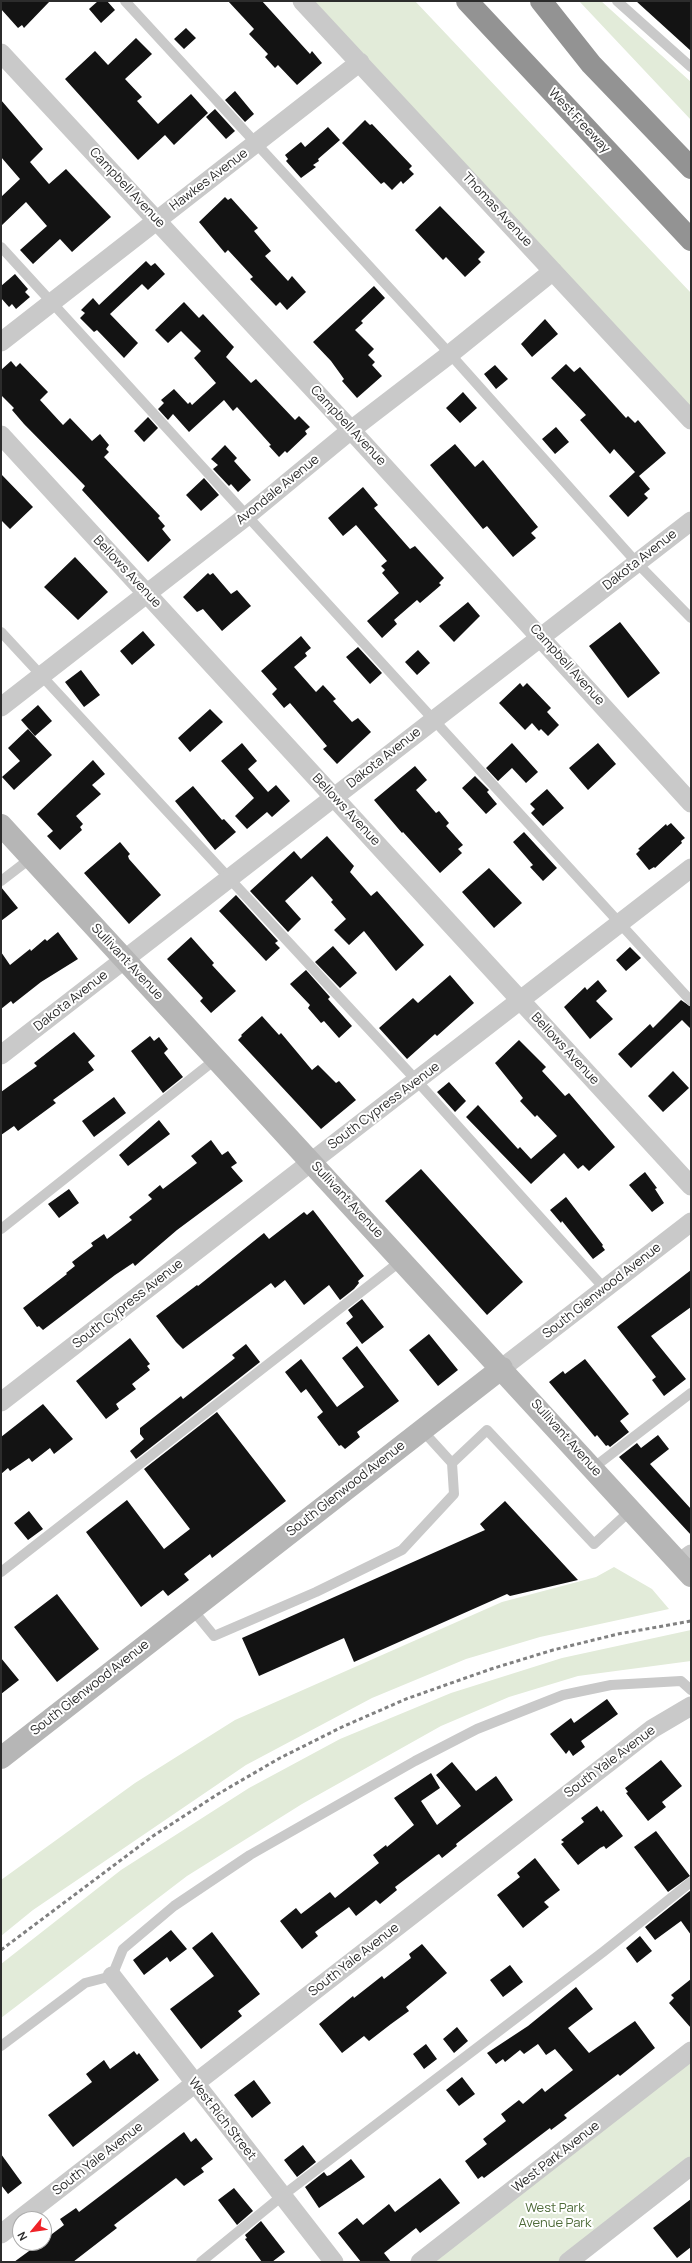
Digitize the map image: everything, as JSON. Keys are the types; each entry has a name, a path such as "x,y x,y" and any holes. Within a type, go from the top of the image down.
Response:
{"highway":[{"name":"West Freeway","path":"467,1 691,240"},
{"path":"541,1 591,64 691,168"}],"street":[{"name":"Thomas Avenue","path":"302,1 691,420"},
{"name":"Campbell Avenue","path":"1,53 541,636 691,803"},
{"name":"Hawkes Avenue","path":"1,342 156,219 257,144 360,62"},
{"name":"Avondale Avenue","path":"1,707 248,515 351,430 450,354 553,271"},
{"name":"Bellows Avenue","path":"1,435 691,1186"},
{"name":"Dakota Avenue","path":"1,1055 124,959 231,879 334,797 691,521"},
{"name":"Sullivant Avenue","path":"1,825 631,1510 687,1565"},
{"name":"South Cypress Avenue","path":"1,1402 691,868"},
{"name":"South Glenwood Avenue","path":"1,1758 604,1288 691,1222"},
{"name":"South Yale Avenue","path":"30,2211 652,1729 691,1706"},
{"name":"West Rich Street","path":"112,1976 334,2262"},
{"name":"West Park Avenue","path":"420,2262 691,2051"},
{"path":"568,2262 691,2166"},
{"name":"South Yale Avenue","path":"1,2234 12,2225"}],"lane":[{"path":"125,1 450,354 637,563 691,618"},
{"path":"618,1 691,67"},
{"path":"1,247 248,515 433,720 691,1001"},
{"path":"1,632 41,677 231,879 417,1081 604,1288"},
{"path":"1,881 31,858"},
{"path":"1,1229 216,1059"},
{"path":"1,1572 402,1260"},
{"path":"593,1468 691,1393"},
{"path":"192,1609 214,1636 316,1592 402,1550 454,1494 452,1462 422,1430"},
{"path":"452,1462 487,1430 594,1544 631,1510"},
{"path":"1,2046 86,1983 112,1976 123,1949 174,1906 250,1855 415,1761 477,1730 563,1695 611,1685 681,1681 691,1690"},
{"path":"201,2262 282,2196 603,1952 691,1882"}],"green space":[{"path":"313,1 415,1 691,293 691,408"},
{"path":"579,1 601,1 691,82 691,120"},
{"path":"614,1567 652,1589 669,1609 540,1637 466,1659 372,1698 246,1765 33,1910 1,1936 1,1880 135,1783 235,1720 502,1602 596,1577"},
{"path":"691,1630 691,1661 578,1676 509,1697 441,1726 302,1804 187,1876 1,2018 1,1964 121,1870 249,1788 340,1739 451,1693 562,1658"},
{"name":"West Park Avenue Park","path":"691,2062 691,2157 557,2262 432,2262"}],"building":[{"path":"1,1 50,1 24,28 22,25 18,28 1,9"},
{"path":"98,1 107,1 115,10 101,23 89,9"},
{"path":"228,1 262,1 310,54 312,51 322,63 297,85 278,65 275,68 265,57 268,54 249,34 254,29"},
{"path":"636,1 691,1 691,51"},
{"path":"186,28 196,38 184,49 174,39"},
{"path":"136,38 152,54 125,79 142,97 137,101 158,124 191,94 208,113 174,145 165,135 138,160 65,79 95,51 108,65"},
{"path":"235,91 254,114 245,122 225,100"},
{"path":"1,100 43,149 30,162 49,184 66,169 111,217 72,252 60,239 33,264 20,250 47,226 26,202 1,226 1,197 20,179 1,157"},
{"path":"215,109 235,131 226,139 206,117"},
{"path":"365,120 370,125 372,124 412,166 409,169 414,174 403,184 401,181 392,190 384,182 381,184 342,143"},
{"path":"328,127 340,140 318,159 319,161 313,165 316,167 301,178 286,161 288,159 285,155 301,142 305,147"},
{"path":"225,197 228,200 231,198 258,228 254,231 271,251 265,256 288,281 292,276 306,292 287,310 280,302 276,306 250,279 253,277 228,250 225,253 199,222"},
{"path":"440,206 485,252 478,259 481,262 465,277 446,257 443,260 415,230"},
{"path":"146,261 151,266 155,263 165,274 148,290 142,284 110,314 138,343 124,358 97,330 94,332 80,318 85,313 81,310 93,298 99,305"},
{"path":"15,274 28,289 25,292 30,297 16,309 12,304 9,307 1,298 1,286"},
{"path":"374,286 385,298 361,321 363,323 355,330 374,349 368,355 375,362 372,365 382,376 357,398 342,381 344,379 331,361 313,342"},
{"path":"184,302 199,318 203,314 234,347 226,357 251,383 256,379 295,420 299,416 310,427 305,431 307,434 287,453 285,451 279,457 269,446 271,445 237,407 233,411 224,400 189,432 173,414 168,420 158,409 164,403 161,400 174,389 188,404 190,402 192,405 216,383 194,358 201,351 181,331 168,343 155,330"},
{"path":"545,319 558,334 532,357 521,344"},
{"path":"11,361 16,367 20,363 48,392 40,400 63,425 70,418 92,441 100,434 109,445 106,449 109,452 104,457 160,516 158,518 165,526 162,529 171,540 148,562 82,490 85,486 24,424 12,410 14,408 1,395 1,370"},
{"path":"566,364 574,372 580,367 626,418 628,416 635,423 638,420 666,453 639,476 650,489 644,494 648,498 628,517 609,496 635,472 614,449 610,454 580,420 586,415 551,378"},
{"path":"495,365 508,379 496,389 484,374"},
{"path":"463,392 477,408 460,423 446,408"},
{"path":"148,417 158,428 144,442 134,431"},
{"path":"556,427 569,442 555,454 542,439"},
{"path":"455,444 475,467 483,460 538,527 531,533 536,538 513,557 487,526 483,529 430,465"},
{"path":"225,445 237,458 234,461 251,480 238,492 231,484 229,486 213,469 218,465 211,459"},
{"path":"1,474 33,507 10,529 1,520"},
{"path":"204,478 219,495 201,511 186,495"},
{"path":"363,487 378,505 374,508 410,549 415,546 444,578 439,583 441,585 420,603 417,600 394,620 397,624 382,638 367,621 399,593 382,573 385,570 381,566 387,561 356,525 343,536 328,518"},
{"path":"75,557 108,592 78,620 44,587"},
{"path":"208,573 210,575 213,573 231,594 237,590 251,606 222,631 203,609 197,612 183,597"},
{"path":"468,602 480,616 454,642 439,626"},
{"path":"620,622 660,673 628,698 589,646"},
{"path":"143,631 155,645 132,665 120,651"},
{"path":"301,636 311,648 305,653 307,656 294,667 316,692 323,685 336,699 333,701 352,722 358,718 371,732 337,764 323,749 327,746 290,703 284,708 272,694 277,689 261,671"},
{"path":"358,647 382,673 370,684 346,657"},
{"path":"418,650 430,663 417,675 405,662"},
{"path":"81,670 100,695 84,707 65,682"},
{"path":"520,683 523,687 527,683 551,708 547,712 559,725 548,736 541,729 539,731 532,723 525,730 499,703"},
{"path":"38,705 52,721 35,736 21,720"},
{"path":"210,709 223,722 190,752 178,738"},
{"path":"28,729 52,755 14,790 2,777 20,761 8,748"},
{"path":"242,743 257,761 248,769 268,792 276,785 290,801 272,817 267,812 247,829 235,816 254,798 221,761"},
{"path":"512,743 538,772 526,783 512,768 498,781 486,768"},
{"path":"598,743 616,764 588,790 569,768"},
{"path":"93,760 105,774 92,785 101,794 76,816 83,824 80,827 82,830 60,850 47,836 53,831 37,814"},
{"path":"415,766 427,780 416,790 436,813 439,811 449,823 446,826 463,845 458,849 462,853 440,873 403,832 402,833 374,800"},
{"path":"475,776 489,790 487,792 497,804 486,814 462,788"},
{"path":"193,786 222,820 224,819 236,832 215,850 175,801"},
{"path":"547,789 564,808 543,826 531,813 535,809 530,804"},
{"path":"671,823 685,838 681,841 682,843 655,868 654,867 649,870 636,854 640,850 638,849 666,824 667,826"},
{"path":"524,832 557,868 543,881 530,867 533,865 513,842"},
{"path":"327,836 354,866 350,872 371,896 377,891 424,945 396,971 364,931 349,945 334,930 346,919 331,902 333,900 312,876 285,901 301,919 288,932 250,891 294,851 301,859"},
{"path":"120,842 130,854 128,856 129,859 161,895 129,924 84,873"},
{"path":"489,868 522,903 494,928 462,892"},
{"path":"1,887 18,908 1,921"},
{"path":"236,895 278,941 275,943 280,948 266,961 219,911"},
{"path":"58,932 78,959 41,982 13,1004 11,1001 1,1009 1,952 10,965 30,949 31,951 45,939 47,941"},
{"path":"191,937 214,963 212,965 236,991 211,1013 200,1001 203,998 167,959"},
{"path":"333,946 357,973 340,988 315,962"},
{"path":"630,947 641,958 626,971 616,960"},
{"path":"306,970 330,997 328,999 352,1026 339,1038 324,1021 321,1023 308,1008 310,1005 290,984"},
{"path":"450,975 474,1003 437,1036 435,1034 407,1059 379,1028 413,998 418,1003"},
{"path":"598,980 607,991 596,1001 613,1019 590,1039 564,1007 585,987 587,990"},
{"path":"681,1000 691,1007 691,1029 682,1020 631,1068 618,1054 650,1024 653,1028"},
{"path":"262,1016 279,1035 281,1033 312,1070 318,1065 336,1083 339,1081 356,1100 321,1129 238,1040 242,1036 241,1035"},
{"path":"74,1032 95,1056 88,1062 94,1070 53,1100 56,1103 18,1131 14,1126 1,1135 1,1092 37,1066 34,1063"},
{"path":"150,1036 154,1041 159,1037 168,1049 164,1053 183,1077 163,1093 131,1051"},
{"path":"519,1040 546,1067 542,1071 565,1096 569,1093 615,1147 589,1171 583,1165 578,1169 564,1153 531,1184 466,1117 478,1105 518,1149 520,1147 531,1159 557,1136 537,1115 535,1117 520,1101 523,1098 495,1063"},
{"path":"673,1071 689,1088 663,1112 648,1096"},
{"path":"449,1082 466,1101 455,1112 437,1092"},
{"path":"114,1097 126,1113 94,1137 82,1121"},
{"path":"159,1120 170,1134 128,1166 119,1155"},
{"path":"211,1140 222,1155 228,1151 237,1163 231,1167 243,1181 177,1230 135,1266 133,1263 115,1275 43,1330 39,1326 37,1327 23,1308 67,1274 66,1273 75,1266 72,1262 93,1246 91,1243 104,1234 107,1239 132,1220 129,1217 152,1199 148,1195 160,1185 163,1189 197,1163 191,1156"},
{"path":"421,1169 523,1282 487,1315 385,1201"},
{"path":"645,1172 657,1188 655,1189 664,1203 652,1212 629,1185"},
{"path":"69,1189 79,1203 59,1218 48,1204"},
{"path":"566,1197 603,1245 602,1246 605,1250 593,1259 562,1221 561,1223 550,1210"},
{"path":"313,1210 364,1276 358,1281 359,1283 354,1289 340,1300 329,1285 304,1305 285,1280 275,1288 271,1283 183,1349 156,1316 197,1285 198,1286 264,1233 269,1239 304,1212 307,1215"},
{"path":"691,1270 691,1307 651,1336 686,1379 664,1396 652,1380 656,1377 617,1327"},
{"path":"362,1299 384,1327 362,1344 346,1323 353,1317 348,1310"},
{"path":"429,1334 458,1370 438,1386 409,1350"},
{"path":"130,1338 150,1364 147,1366 150,1370 132,1384 136,1389 116,1404 119,1409 106,1419 76,1381"},
{"path":"246,1344 260,1362 136,1459 130,1451 144,1439 140,1434 140,1428 181,1396 183,1399 235,1358 232,1355"},
{"path":"357,1346 399,1401 357,1432 360,1437 345,1449 341,1445 339,1446 317,1417 323,1412 306,1389 301,1393 285,1372 301,1359 337,1407 364,1387 342,1358"},
{"path":"585,1359 629,1414 620,1421 629,1432 610,1447 608,1445 606,1446 597,1435 595,1437 549,1382 563,1371 565,1374"},
{"path":"43,1404 73,1439 54,1454 50,1448 32,1462 29,1458 10,1471 8,1468 1,1474 1,1437"},
{"path":"217,1412 286,1501 212,1558 210,1554 184,1574 189,1580 168,1596 163,1590 141,1607 86,1532 127,1500 164,1549 190,1529 144,1469"},
{"path":"658,1435 669,1449 650,1464 691,1509 691,1535 619,1457 637,1443 641,1448"},
{"path":"505,1501 578,1580 510,1596 507,1594 354,1662 344,1638 259,1676 242,1638 485,1530 480,1524"},
{"path":"29,1511 43,1529 28,1540 14,1523"},
{"path":"57,1594 99,1649 57,1682 14,1627"},
{"path":"1,1658 19,1680 1,1694"},
{"path":"607,1699 618,1714 581,1741 585,1747 573,1756 569,1750 566,1754 550,1734 571,1718 574,1723"},
{"path":"661,1760 682,1786 662,1802 666,1807 648,1821 626,1793 628,1792 625,1788"},
{"path":"452,1762 476,1791 496,1776 513,1800 456,1844 457,1846 442,1858 439,1854 437,1855 395,1887 397,1890 380,1904 376,1900 356,1916 349,1907 315,1932 318,1936 302,1949 280,1921 296,1908 301,1914 330,1892 335,1898 379,1863 373,1855 386,1845 387,1847 414,1825 394,1798 431,1773 440,1788 421,1801 437,1825 461,1806 436,1775"},
{"path":"597,1806 601,1812 603,1810 623,1836 606,1849 604,1846 600,1848 578,1865 561,1844 564,1842 561,1840 584,1822 581,1818"},
{"path":"656,1831 690,1876 668,1892 634,1847"},
{"path":"535,1858 560,1890 544,1902 549,1907 523,1928 497,1895 520,1877 517,1873"},
{"path":"691,1890 691,1935 681,1921 655,1940 645,1927"},
{"path":"171,1930 187,1949 170,1962 167,1957 144,1975 133,1960"},
{"path":"212,1932 260,1994 238,2011 242,2016 201,2049 170,2009 214,1976 192,1948"},
{"path":"640,1936 652,1951 637,1963 626,1948"},
{"path":"422,1944 447,1973 406,2007 409,2011 369,2041 364,2036 342,2053 319,2024 353,1996 354,1998 382,1976 384,1979 411,1958 409,1954"},
{"path":"510,1965 523,1982 503,1997 490,1980"},
{"path":"691,1979 691,2028 669,2003 674,1998 671,1995"},
{"path":"576,1987 593,2009 568,2028 589,2053 635,2021 655,2048 620,2076 618,2074 564,2115 567,2118 551,2130 550,2128 484,2178 482,2176 478,2179 465,2161 487,2144 483,2139 506,2121 501,2114 519,2100 523,2104 542,2088 545,2092 573,2070 555,2049 546,2055 538,2044 524,2054 520,2050 505,2062 503,2059 496,2064 487,2053 528,2026"},
{"path":"457,2027 468,2041 454,2053 443,2039"},
{"path":"426,2044 437,2059 424,2069 413,2054"},
{"path":"134,2051 137,2055 139,2053 159,2080 73,2147 48,2115 92,2082 86,2074 104,2060 110,2069"},
{"path":"462,2077 475,2094 459,2106 446,2090"},
{"path":"254,2080 271,2103 252,2118 234,2095"},
{"path":"184,2132 191,2142 196,2138 213,2159 201,2168 204,2172 184,2186 176,2178 114,2225 117,2228 73,2262 14,2262 29,2251 52,2251 52,2234 64,2225 60,2219 76,2208 79,2212"},
{"path":"303,2145 316,2162 297,2177 284,2160"},
{"path":"1,2154 22,2183 8,2194 1,2185"},
{"path":"351,2159 365,2177 319,2208 305,2187 324,2172 327,2176 330,2175"},
{"path":"440,2178 460,2203 420,2233 416,2228 384,2253 391,2262 361,2262 338,2233 357,2218 363,2225 389,2204 395,2212"},
{"path":"234,2188 253,2211 237,2225 218,2200"},
{"path":"691,2199 691,2247 677,2258 653,2228"},
{"path":"261,2221 285,2252 272,2262 262,2262 245,2239 247,2238 245,2235"}],"railway":[{"path":"1,1950 153,1836 218,1794 280,1758 342,1727 406,1699 491,1669 553,1650 618,1634 691,1621"}]}
